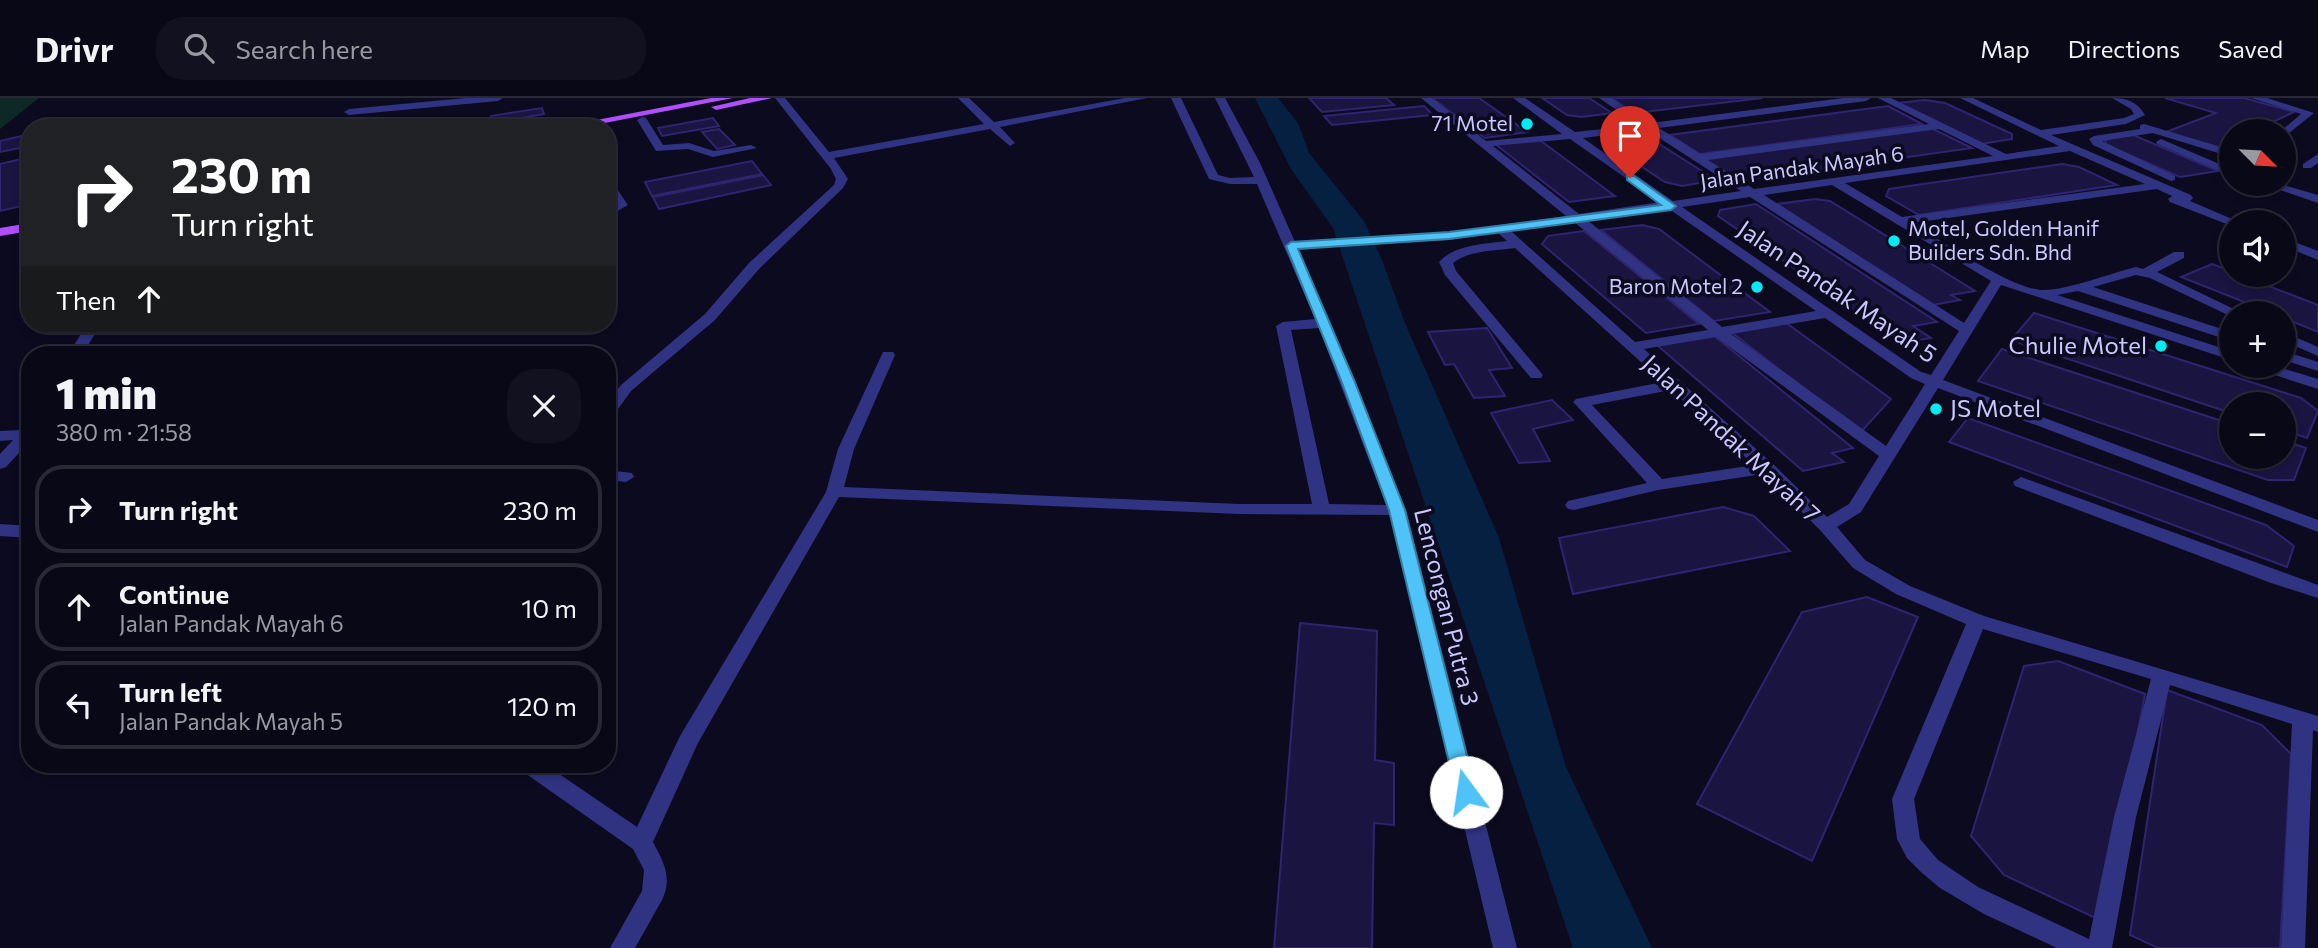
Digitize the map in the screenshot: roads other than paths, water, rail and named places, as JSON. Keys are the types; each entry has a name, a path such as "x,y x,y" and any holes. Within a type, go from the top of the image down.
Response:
{"main road":[{"path":"610,119 728,98"},
{"path":"616,125 767,98"},
{"path":"0,232 21,228"}],"street":[{"path":"347,119 356,98"},
{"path":"387,109 392,98"},
{"path":"349,113 498,98"},
{"path":"616,401 626,388 710,317 754,266 839,186 842,179 827,156 780,98"},
{"path":"963,98 1010,143"},
{"path":"827,156 1142,98"},
{"path":"1176,98 1213,177 1230,181 1261,180"},
{"name":"Lencongan Putra 3","path":"1220,98 1291,246 1397,510 1505,948"},
{"path":"1426,98 1719,332 1888,455"},
{"name":"Jalan Pandak Mayah 5","path":"1518,98 1902,367 1933,383 2318,526"},
{"path":"1604,98 1966,330"},
{"path":"1484,144 1648,127 1866,98"},
{"path":"1883,98 2006,158"},
{"path":"1964,98 2151,187 2219,216"},
{"path":"2040,134 2136,119 2139,111 2117,98"},
{"path":"2256,98 2309,113 2296,124"},
{"path":"642,120 660,149 689,146 718,154 751,148"},
{"path":"2126,121 2219,150"},
{"path":"1697,158 1940,126"},
{"path":"2154,130 2096,138 2094,141 2171,178"},
{"path":"2138,132 2219,168"},
{"name":"Jalan Pandak Mayah 6","path":"1291,246 1392,240 1501,229 2071,148"},
{"path":"2307,166 2318,157"},
{"path":"1836,183 1998,280 2219,352"},
{"path":"1901,221 2151,187 2187,198"},
{"path":"2296,192 2318,199"},
{"path":"616,196 622,205 616,208"},
{"name":"Jalan Pandak Mayah 7","path":"1501,229 1767,468 1826,526 1859,564 1903,590 1978,621 2311,722 2292,948"},
{"path":"1517,244 1451,256 1446,262 1450,272 1536,376"},
{"path":"2296,247 2318,256"},
{"path":"2145,273 2179,255"},
{"path":"2037,294 2079,287 2136,271 2219,306"},
{"path":"1826,526 1855,508 1998,280"},
{"path":"2079,287 2219,333"},
{"path":"1632,347 1825,314"},
{"path":"1322,510 1283,326 1324,323"},
{"path":"2296,342 2318,352"},
{"path":"641,842 688,742 834,492 846,449 888,355"},
{"path":"2296,359 2318,367"},
{"path":"2296,377 2318,384"},
{"path":"1658,485 1581,402 1673,385"},
{"path":"0,436 21,435"},
{"path":"0,464 21,442"},
{"path":"1574,505 1658,485 1767,468"},
{"path":"616,476 626,477"},
{"path":"2021,482 2318,592"},
{"path":"834,492 1239,509 1397,510"},
{"path":"0,530 21,531"},
{"path":"1978,621 1903,799 1905,829 1913,850 1949,883 2082,948"},
{"path":"2100,948 2125,817 2162,675"},
{"path":"542,773 641,842 656,870 654,893 622,948"}],"water":[{"path":"1255,98 1278,98 1298,123 1309,153 1364,221 1382,260 1405,323 1499,538 1566,767 1652,948 1573,948 1333,228 1291,169"}],"place":[{"name":"71 Motel","path":"1527,124"},
{"name":"Motel, Golden Hanif Builders Sdn. Bhd","path":"1894,241"},
{"name":"Baron Motel 2","path":"1757,287"},
{"name":"Chulie Motel","path":"2161,346"},
{"name":"JS Motel","path":"1936,409"}]}
